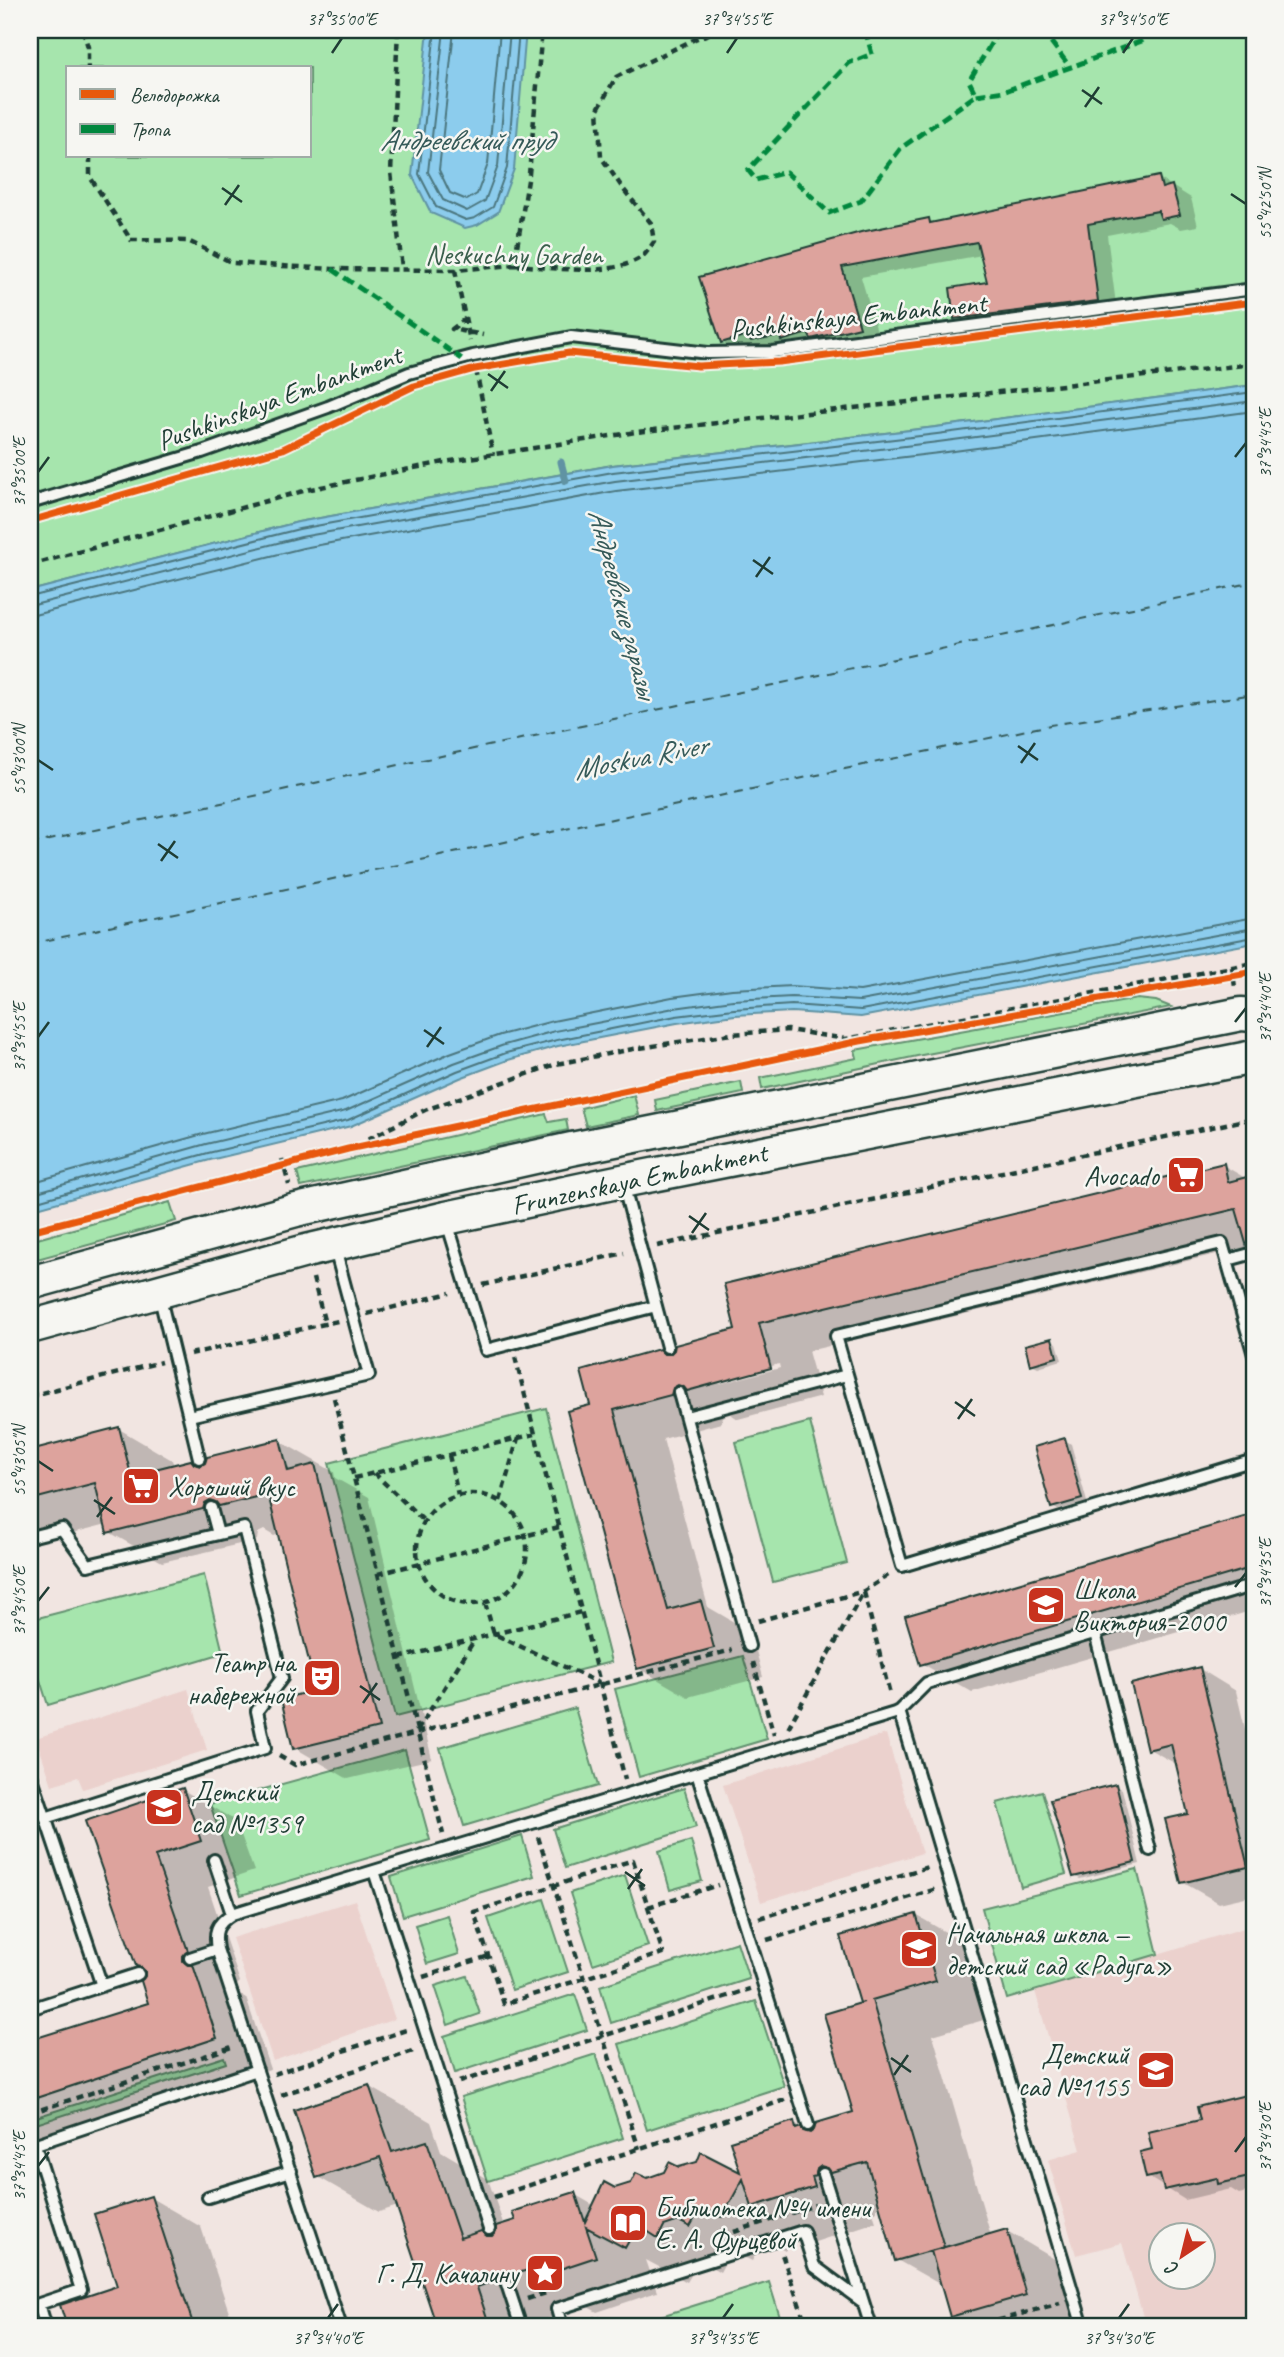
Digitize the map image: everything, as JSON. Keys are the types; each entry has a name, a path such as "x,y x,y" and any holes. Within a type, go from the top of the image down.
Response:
{"main road":[{"name":"Frunzenskaya Embankment","path":"30,1283 296,1210 571,1149 1228,1017 1254,1015"},
{"name":"Frunzenskaya Embankment","path":"30,1327 334,1244 446,1218 1254,1057"}],"lane":[{"name":"Pushkinskaya Embankment","path":"30,503 202,452 328,407 409,373 473,356 571,337 708,353 772,352 1254,289"},
{"path":"622,1181 667,1347"},
{"path":"446,1218 486,1350 656,1306"},
{"path":"1254,1355 1222,1243 836,1336 902,1566 1254,1461"},
{"path":"189,1416 369,1375 334,1244"},
{"path":"1228,1260 1250,1254"},
{"path":"159,1291 199,1458"},
{"path":"686,1417 847,1375"},
{"path":"679,1393 748,1646"},
{"path":"211,1507 218,1534"},
{"path":"30,1537 62,1529 88,1565 244,1528 282,1678 257,1711 265,1748 45,1818"},
{"path":"341,2327 218,1949 214,1935 220,1922 232,1914 897,1712 927,1683 1254,1585"},
{"path":"1095,1633 1150,1850"},
{"path":"897,1712 1083,2327"},
{"path":"30,1772 102,1986"},
{"path":"697,1773 808,2125"},
{"path":"214,1860 232,1914"},
{"path":"374,1871 489,2229"},
{"path":"190,1958 218,1949"},
{"path":"30,2008 138,1974"},
{"path":"46,2327 39,2304 81,2290 32,2146 259,2074"},
{"path":"208,2197 291,2171"},
{"path":"823,2174 871,2327"},
{"path":"562,2327 557,2309 803,2231 814,2266 863,2302"},
{"path":"505,2278 521,2327"}],"path":[{"path":"83,30 88,47 88,66"},
{"path":"398,30 391,172 402,268"},
{"path":"514,265 529,174 542,30"},
{"path":"695,30 695,39"},
{"path":"90,158 90,177 131,240 188,241 233,263 332,269 455,270 514,265 598,270 623,266 643,257 654,242 651,223 601,157 598,109 615,77 720,30"},
{"path":"455,270 466,318"},
{"path":"30,565 311,489 444,462 636,432 1254,364"},
{"path":"463,373 489,367"},
{"path":"477,377 493,455"},
{"path":"833,1047 1232,971 1254,962"},
{"path":"1232,971 1235,988"},
{"path":"362,1146 425,1110 556,1064 731,1034 788,1030 846,1039 1232,971 1254,972"},
{"path":"270,1168 283,1162 296,1161"},
{"path":"283,1162 290,1189"},
{"path":"312,1274 326,1324"},
{"path":"511,1343 629,1793"},
{"path":"330,1383 447,1849"},
{"path":"354,1478 535,1434"},
{"path":"500,1501 518,1438"},
{"path":"449,1455 458,1496"},
{"path":"374,1473 424,1521"},
{"path":"479,1494 500,1501 516,1516 526,1535 527,1557 520,1578 505,1594 485,1603 464,1604 444,1597 427,1583 418,1563 416,1541 424,1521 438,1505 458,1496 479,1494"},
{"path":"378,1574 559,1527"},
{"path":"743,1625 864,1591 902,1566"},
{"path":"864,1591 897,1712"},
{"path":"778,1748 864,1591"},
{"path":"485,1603 494,1634 600,1684"},
{"path":"399,1658 581,1612"},
{"path":"417,1732 475,1639"},
{"path":"265,1748 295,1765 748,1646 778,1748"},
{"path":"533,1823 639,2149"},
{"path":"633,1860 663,1953 504,2004 474,1912 554,1886 633,1860"},
{"path":"745,1923 944,1862"},
{"path":"648,1908 732,1881"},
{"path":"752,1945 951,1885"},
{"path":"409,1982 489,1956"},
{"path":"443,2087 765,1985"},
{"path":"259,2074 423,2024"},
{"path":"30,2113 248,2042"},
{"path":"267,2100 430,2046"},
{"path":"481,2202 799,2096"},
{"path":"771,2261 783,2257 807,2327"},
{"path":"978,2327 1074,2299"},
{"path":"582,2327 581,2323 606,2314"}],"shaded area":[{"path":"188,1689 207,1750 83,1789 78,1777 52,1785 36,1738"},
{"path":"886,1734 922,1853 761,1902 723,1785"},
{"path":"355,1900 395,2019 273,2061 232,1938"},
{"name":"Детский сад №1155","path":"1254,1925 1254,2327 1146,2327 1122,2243 1076,2255 1048,2160 1081,2150 1035,1991"}],"green space":[{"name":"Neskuchny Garden","path":"30,30 1254,30 1254,385 936,427 612,465 298,522 30,591"},
{"path":"1137,999 1156,1001 1171,1007 762,1089 760,1078 857,1058 855,1050"},
{"path":"741,1082 743,1093 657,1111 655,1100"},
{"path":"634,1095 639,1115 586,1126 581,1108"},
{"path":"546,1114 549,1122 566,1119 568,1130 301,1187 297,1172"},
{"path":"170,1202 176,1221 30,1261 30,1241"},
{"path":"546,1408 611,1662 395,1717 329,1463"},
{"path":"810,1422 847,1563 773,1582 736,1442"},
{"path":"204,1575 223,1653 48,1705 30,1649 30,1620"},
{"path":"743,1656 767,1739 639,1777 615,1689"},
{"path":"575,1708 598,1786 464,1826 440,1748"},
{"path":"405,1750 430,1840 241,1895 210,1804"},
{"path":"684,1788 696,1827 565,1868 553,1829"},
{"path":"1042,1791 1066,1874 1021,1887 997,1803"},
{"path":"522,1836 534,1876 403,1916 391,1877"},
{"path":"691,1841 702,1881 670,1890 659,1851"},
{"path":"1137,1869 1158,1954 1007,1999 982,1908"},
{"path":"625,1875 648,1946 593,1964 570,1893"},
{"path":"544,1899 568,1972 512,1990 488,1918"},
{"path":"447,1915 459,1954 427,1964 415,1925"},
{"path":"737,1942 749,1979 611,2023 600,1986"},
{"path":"467,1976 480,2014 448,2025 435,1986"},
{"path":"575,1994 587,2030 455,2073 444,2036"},
{"path":"756,2001 784,2086 647,2130 619,2044"},
{"path":"596,2054 623,2138 488,2181 461,2097"},
{"path":"224,2057 226,2063 30,2126 30,2119"},
{"path":"769,2282 783,2327 626,2327"}],"water":[{"name":"Андреевский пруд","path":"428,30 526,30 514,169 498,212 477,225 465,228 431,213 412,175"},
{"name":"Moskva River","path":"1254,385 1254,943 861,1017 792,1012 735,1015 677,1023 558,1046 508,1060 460,1078 351,1126 210,1160 30,1210 30,591 298,522 613,465 936,427"}],"building":[{"path":"1159,176 1162,188 1172,185 1180,215 1161,219 1158,211 1088,224 1098,301 954,319 950,288 987,282 977,242 842,267 860,327 811,339 808,333 781,341 780,335 751,341 747,335 721,343 699,277 861,232 929,218 930,223"},
{"path":"1224,1163 1228,1182 1254,1175 1254,1248 1247,1247 1236,1209 759,1323 771,1368 687,1391 678,1385 673,1388 671,1395 614,1410 668,1610 701,1601 714,1648 637,1669 567,1411 590,1405 581,1371 659,1349 664,1354 670,1354 675,1345 735,1329 724,1284"},
{"path":"1052,1338 1057,1357 1030,1365 1025,1345"},
{"path":"119,1427 131,1475 191,1460 200,1466 205,1463 207,1457 280,1439 288,1471 315,1464 379,1728 293,1749 281,1699 316,1690 268,1494 219,1506 210,1500 205,1503 203,1509 107,1533 95,1483 30,1500 30,1450"},
{"path":"1065,1438 1082,1499 1051,1508 1034,1447"},
{"path":"1254,1514 1254,1567 920,1665 905,1616"},
{"path":"1200,1667 1248,1867 1181,1883 1165,1819 1188,1814 1171,1744 1147,1750 1131,1684"},
{"path":"1116,1784 1135,1862 1073,1877 1050,1800"},
{"path":"183,1788 201,1841 155,1856 188,1951 183,1956 183,1961 193,1965 217,2038 30,2100 30,2040 148,2003 141,1981 145,1971 136,1966 85,1821"},
{"path":"916,1914 936,1981 872,2000 944,2247 895,2261 867,2162 831,2172 821,2166 817,2169 816,2176 812,2177 815,2187 752,2207 743,2179 722,2217 711,2211 696,2216 690,2227 679,2221 664,2226 658,2238 647,2231 631,2237 625,2248 586,2227 596,2257 533,2278 531,2269 512,2275 502,2271 497,2280 477,2287 490,2327 437,2327 380,2157 316,2178 294,2110 369,2085 392,2152 427,2141 460,2238 481,2231 492,2236 496,2226 515,2220 512,2212 575,2192 585,2222 604,2182 615,2188 631,2183 636,2173 647,2178 664,2172 669,2162 679,2167 697,2162 701,2152 740,2172 730,2141 794,2121 796,2129 801,2127 803,2131 810,2133 816,2123 853,2112 824,2014 864,2002 860,2003 840,1936"},
{"path":"1254,2093 1254,2176 1218,2184 1217,2178 1164,2190 1160,2175 1146,2178 1140,2152 1152,2149 1148,2132 1200,2120 1197,2107"},
{"path":"151,2196 194,2327 67,2327 60,2305 117,2286 94,2214"},
{"path":"1007,2229 1026,2295 950,2317 931,2251"}],"waterway":[{"name":"Андреевские заразы","path":"561,462 566,481"}],"ferry route":[{"path":"30,844 1254,582"},
{"path":"30,944 1050,725 1254,694"}],"marked path":[{"path":"867,30 872,54 849,63 748,170 756,180 786,172 829,213 861,201 901,148 976,95"},
{"path":"994,30 996,35 969,81 976,95 1005,91 1142,41 1149,30"},
{"path":"1042,30 1070,67"},
{"path":"332,269 462,359"}],"cycle path":[{"path":"30,521 283,449 414,386 475,369 569,353 698,366 779,362 1254,302"},
{"path":"30,1231 348,1149 860,1041 1254,972"}],"place":[{"name":"Avocado","path":"1186,1175"},
{"name":"Хороший вкус","path":"141,1486"},
{"name":"Школа Виктория-2000","path":"1046,1605"},
{"name":"Театр на набережной","path":"322,1678"},
{"name":"Детский сад №1359","path":"164,1807"},
{"name":"Начальная школа — детский сад «Радуга»","path":"919,1949"},
{"name":"Детский сад №1155","path":"1156,2070"},
{"name":"Библиотека №4 имени Е. А. Фурцевой","path":"628,2223"},
{"name":"Г. Д. Качалину","path":"545,2273"}]}
